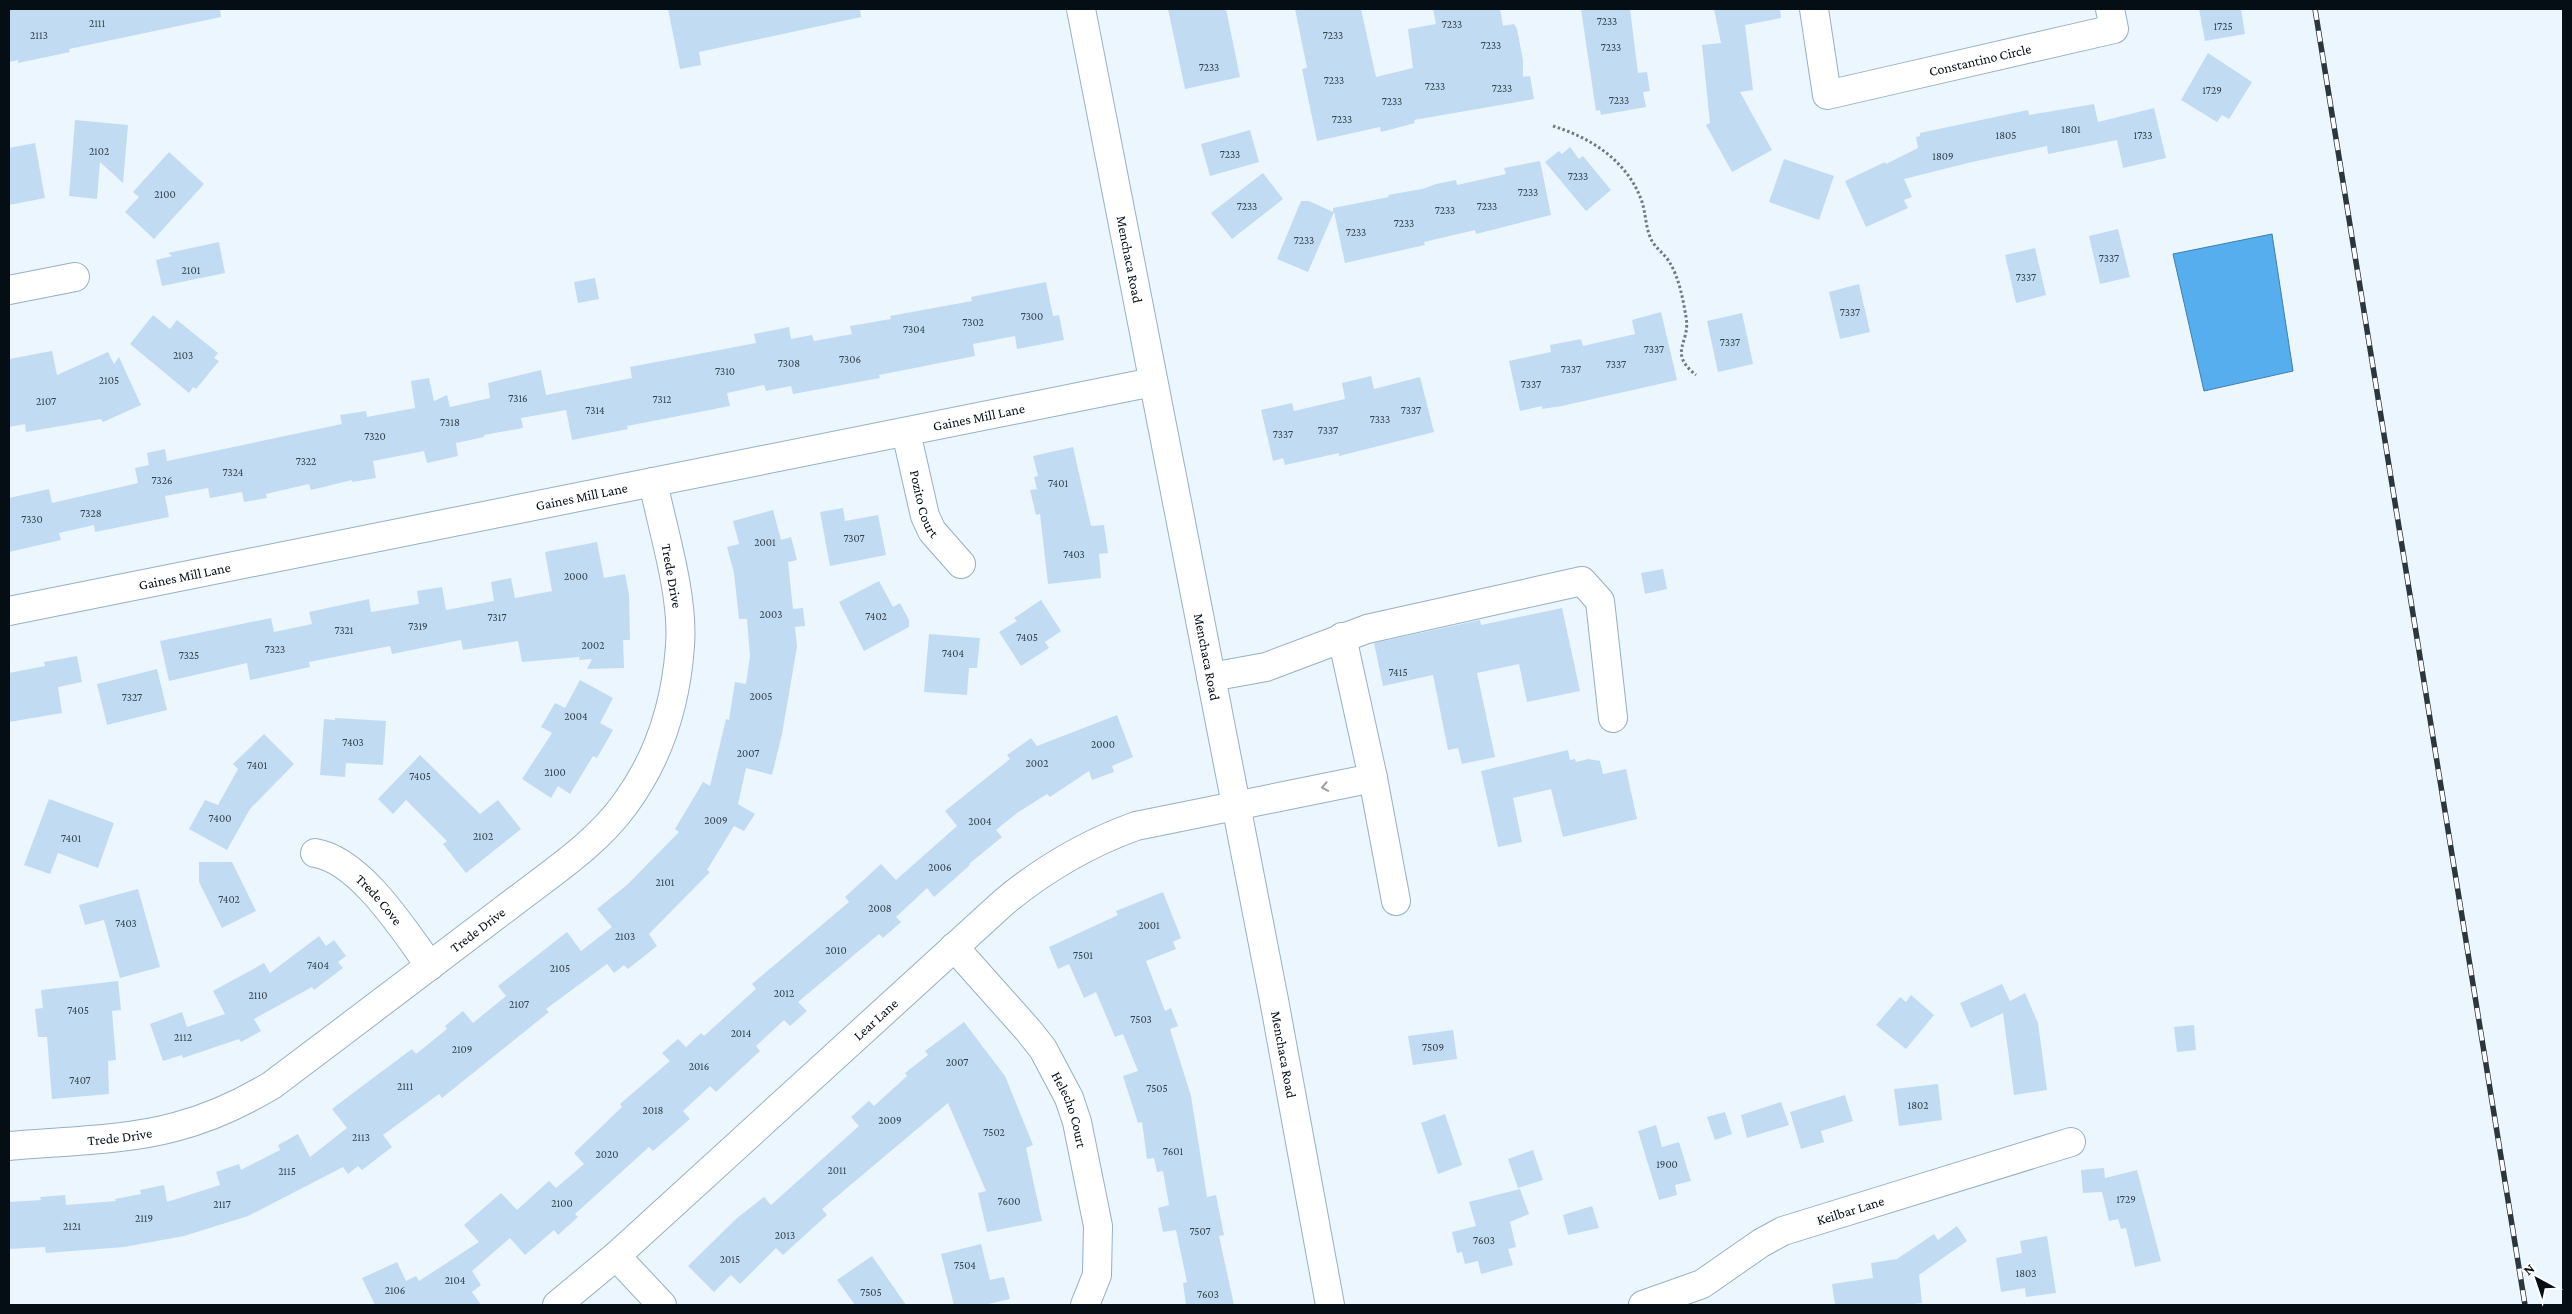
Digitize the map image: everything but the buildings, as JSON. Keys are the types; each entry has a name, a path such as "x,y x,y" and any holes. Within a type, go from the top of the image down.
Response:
{"street":[{"name":"Menchaca Road","path":"1081,9 1274,1000 1330,1305"},
{"name":"Constantino Circle","path":"1814,9 1827,96 2114,28 2110,9"},
{"path":"9,290 75,277"},
{"name":"Gaines Mill Lane","path":"9,611 1153,382"},
{"name":"Pozito Court","path":"906,432 925,516 938,539 960,564"},
{"name":"Trede Drive","path":"9,1146 138,1134 174,1128 209,1117 246,1100 272,1085 430,966 599,834 625,805 647,770 671,708 680,643 678,599 653,482"},
{"path":"1210,678 1266,667 1367,629 1582,581 1600,601 1613,718"},
{"path":"1342,638 1373,778 1396,901"},
{"name":"Lear Lane","path":"557,1305 616,1256 1030,880 1076,851 1136,826 1373,778"},
{"name":"Trede Cove","path":"315,853 329,855 360,876 430,966"},
{"name":"Helecho Court","path":"954,947 1028,1030 1043,1050 1069,1098 1077,1122 1098,1226 1097,1275 1085,1305"},
{"name":"Keilbar Lane","path":"1643,1305 1702,1284 1761,1243 1791,1229 2071,1142"},
{"path":"616,1256 662,1305"}],"path":[{"path":"1553,126 1574,133 1594,143 1615,160 1632,180 1641,200 1645,224 1652,241 1670,262 1678,284 1687,318 1686,329 1680,348 1681,357 1685,365 1696,374"}],"water":[{"path":"2272,234 2293,371 2204,391 2173,254"}],"railway":[{"path":"2315,9 2525,1305"}]}
